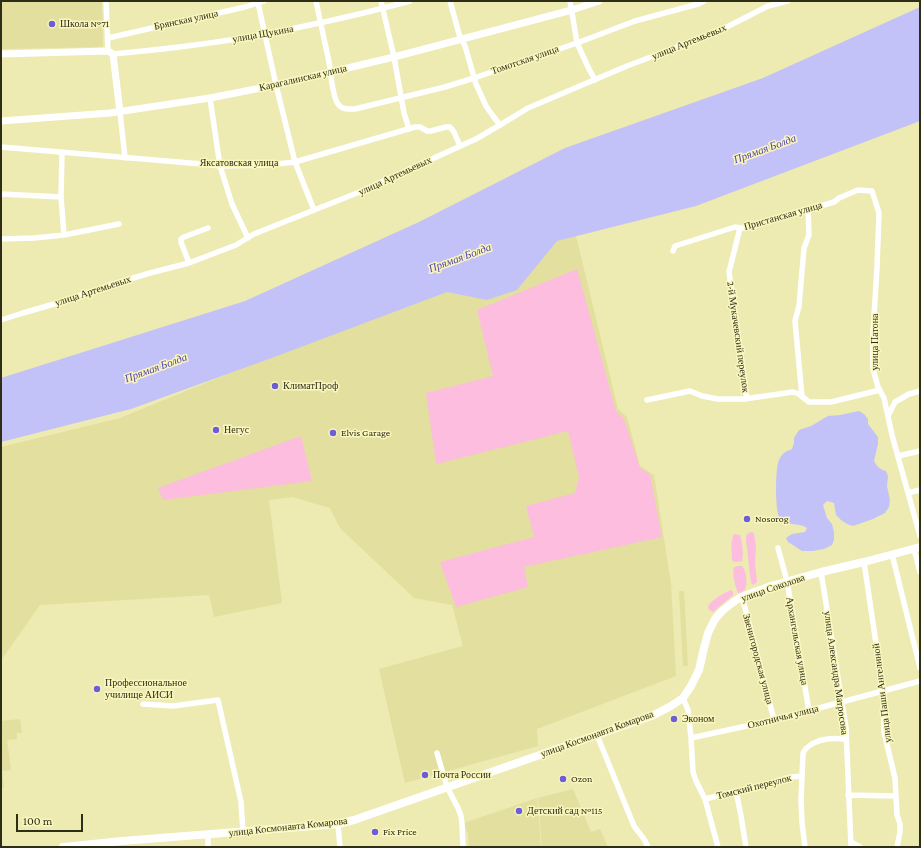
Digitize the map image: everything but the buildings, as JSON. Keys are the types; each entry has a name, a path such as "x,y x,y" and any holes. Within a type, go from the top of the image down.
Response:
{"main road":[{"name":"улица Соколова","path":"683,698 699,670 708,633 715,619 722,611 741,597 821,572 917,548"},
{"name":"улица Космонавта Комарова","path":"64,847 338,824 354,820 654,715 683,698"}],"street":[{"path":"106,1 108,38 120,112 125,158"},
{"path":"316,1 330,72"},
{"path":"381,1 394,57 404,113 409,129"},
{"name":"улица Щукина","path":"1,54 111,52 189,46 242,38 321,23 410,1"},
{"path":"450,1 474,78 486,106 500,125"},
{"path":"570,1 578,42 588,68 595,80"},
{"name":"Карагалинская улица","path":"1,121 120,112 210,98 276,85 394,57 572,10 599,1"},
{"name":"Томотская улица","path":"330,72 336,100 339,105 343,108 355,109 474,78 635,21 698,4 704,1"},
{"name":"улица Артемьевых","path":"1,320 61,302 110,285 189,263 236,245 248,238 357,193 476,139 528,108 627,66 717,32 776,2 782,3 788,1"},
{"path":"261,2 264,34 295,162 314,210"},
{"name":"Брянская улица","path":"108,38 230,11 261,2"},
{"path":"210,98 220,166 232,204 248,238"},
{"name":"Яксатовская улица","path":"1,147 220,166 268,165 295,162 420,127 427,131 450,128 454,132 460,146"},
{"path":"62,152 64,235"},
{"name":"Пристанская улица","path":"673,251 676,246 735,227 746,228 834,202 839,198 858,190 872,191"},
{"name":"улица Патона","path":"872,191 879,213 873,333 873,369 884,398 920,536"},
{"path":"1,194 62,196"},
{"path":"802,397 795,321 799,306 804,248 809,235 808,209"},
{"path":"1,239 64,235 119,224"},
{"path":"189,263 181,239 208,228"},
{"name":"2-й Мукачевский переулок","path":"740,228 729,272 747,398"},
{"path":"647,400 690,391 702,396 718,399 747,398 793,392 809,402 831,402 880,390"},
{"path":"888,416 895,402 909,394 920,391"},
{"path":"898,456 920,451"},
{"path":"908,493 920,490"},
{"name":"Архангельская улица","path":"778,548 787,582 809,711"},
{"path":"917,548 920,572"},
{"path":"892,554 920,668"},
{"name":"улица Паши Ангелиной","path":"864,562 883,691 884,732 895,778 897,815 900,824 897,847"},
{"name":"улица Александра Матросова","path":"821,572 846,728 851,845"},
{"name":"Звенигородская улица","path":"741,597 774,720"},
{"name":"Охотничья улица","path":"691,738 774,720 920,681"},
{"path":"683,698 688,710 693,772 705,799 718,847"},
{"path":"143,704 173,706 218,700 241,802 243,832"},
{"path":"597,735 634,826 644,837 648,847"},
{"path":"805,847 802,823 803,753 809,746 827,739 846,739"},
{"path":"437,753 447,787 461,816 463,847"},
{"name":"Томский переулок","path":"705,799 791,777 802,776"},
{"path":"736,791 742,816 746,847"},
{"path":"848,795 896,796"},
{"path":"338,824 340,847"},
{"path":"208,835 208,847"},
{"path":"851,845 860,847"}],"shaded area":[{"name":"Школа №71","path":"1,1 102,1 103,47 1,49"},
{"path":"575,232 618,409 627,417 640,466 654,475 671,584 676,676 537,729 538,746 405,783 379,669 463,646 452,605 414,598 340,528 330,508 292,497 269,500 282,603 214,617 209,595 40,605 2,659 1,665 1,447 120,418"},
{"path":"577,269 616,411 624,419 640,468 650,474 662,537 524,567 528,587 456,607 440,562 534,537 526,506 575,493 579,477 568,431 436,464 426,393 493,376 477,310"},
{"path":"301,436 312,481 163,500 158,488"},
{"path":"748,533 754,533 756,546 755,563 757,582 753,585 751,583 746,540"},
{"path":"734,534 740,535 743,555 742,561 737,562 732,560 732,544"},
{"path":"742,566 746,580 745,589 740,593 738,593 733,570 734,567"},
{"path":"731,590 733,595 713,612 709,610 708,606 713,601"},
{"path":"679,591 684,591 688,666 683,666"},
{"path":"20,719 22,733 17,733 17,739 7,740 11,770 2,771 4,788 1,788 1,721"},
{"path":"573,789 591,832 600,829 608,847 542,847 538,798"},
{"name":"Детский сад №115","path":"537,798 541,847 469,847 468,834 464,823"}],"water":[{"name":"Прямая Болда","path":"920,7 920,121 696,206 557,241 517,290 487,300 447,292 131,409 1,442 1,378 245,301 419,222 565,148 763,78"},
{"path":"859,411 868,419 868,424 878,437 874,461 878,467 886,471 888,476 887,486 890,500 889,507 885,513 853,526 841,520 836,515 834,503 827,501 823,505 827,518 832,524 834,532 834,540 832,545 824,549 802,551 788,542 786,538 792,534 805,532 807,528 785,522 779,517 776,498 776,480 779,460 784,453 792,449 794,438 799,430 811,426 828,416"}],"place":[{"name":"Школа №71","path":"52,24"},
{"name":"КлиматПроф","path":"275,386"},
{"name":"Негус","path":"216,430"},
{"name":"Elvis Garage","path":"333,433"},
{"name":"Nosorog","path":"747,519"},
{"name":"Профессиональное училище АИСИ","path":"97,689"},
{"name":"Эконом","path":"674,719"},
{"name":"Почта России","path":"425,775"},
{"name":"Ozon","path":"563,779"},
{"name":"Детский сад №115","path":"519,811"},
{"name":"Fix Price","path":"375,832"}]}
